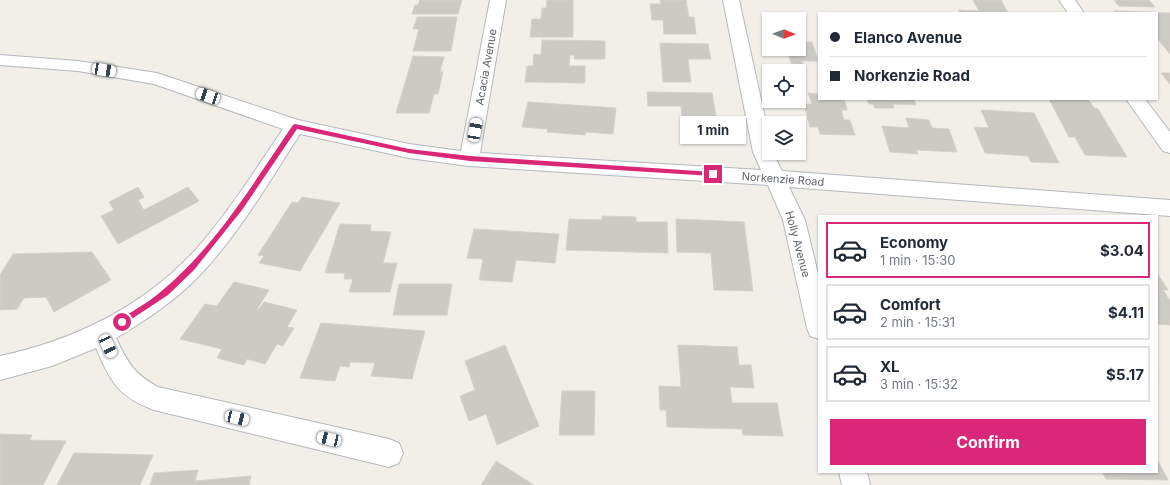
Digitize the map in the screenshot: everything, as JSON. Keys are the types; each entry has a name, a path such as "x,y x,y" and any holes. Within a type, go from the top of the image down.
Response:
{"street":[{"name":"Acacia Avenue","path":"470,159 498,0"},
{"name":"Holly Avenue","path":"731,0 761,142 774,178 794,220 818,324"},
{"path":"1067,0 1075,12"},
{"name":"Norkenzie Road","path":"0,60 78,66 158,79 295,126 409,151 470,159 774,178 1170,208"},
{"path":"1136,100 1170,146"},
{"path":"0,368 43,357 102,334 166,293 192,268 240,208 295,126"},
{"path":"102,334 119,371 134,387 154,398 389,453"},
{"path":"853,473 856,485"}],"building":[{"path":"420,0 462,0 458,14 412,14 415,5 418,5"},
{"path":"547,0 573,0 573,37 530,37 532,19 541,19 542,8 546,8"},
{"path":"660,0 686,0 689,17 694,17 696,34 664,34 663,20 652,20 650,4 661,4"},
{"path":"973,0 1001,0 1007,12 960,12 959,10 979,11"},
{"path":"1114,0 1149,0 1155,7 1119,6"},
{"path":"1114,11 1142,12 1115,12"},
{"path":"1158,13 1170,13 1170,54 1158,39"},
{"path":"417,17 457,17 451,51 413,51 419,29 413,29"},
{"path":"542,40 605,41 605,59 574,59 575,55 570,55 569,66 585,66 585,83 525,82 527,66 533,66 534,54 541,55"},
{"path":"806,42 812,42 818,61 802,61 803,64 791,63 789,56 806,56"},
{"path":"660,43 708,44 711,59 688,59 691,82 663,82"},
{"path":"413,56 444,57 440,72 443,72 438,94 434,94 429,113 396,113"},
{"path":"1161,73 1170,73 1170,84"},
{"path":"647,92 712,93 717,122 711,122 713,137 684,137 681,106 648,106"},
{"path":"808,93 818,94 818,100 844,100 847,110 841,110 844,120 850,120 855,135 820,134 818,127 810,127 805,108 806,104 812,104"},
{"path":"867,100 914,100 916,105 893,104 894,108 875,108 873,104 869,104"},
{"path":"1050,100 1089,100 1094,108 1098,109 1127,157 1085,155 1075,137 1069,137"},
{"path":"528,102 616,108 613,134 586,132 585,135 547,132 548,129 522,127"},
{"path":"981,110 1034,113 1059,163 1031,162 1028,156 985,153 974,127 989,128"},
{"path":"906,118 929,120 932,128 949,129 957,152 916,150 918,154 890,152 882,126 909,128"},
{"path":"138,187 144,197 138,200 144,210 188,187 199,201 118,244 101,216 114,210 109,202"},
{"path":"302,197 340,203 300,271 259,263 264,256 258,255 292,202 298,203"},
{"path":"602,216 636,217 636,222 667,222 668,253 566,250 569,219 602,220"},
{"path":"676,219 744,222 753,291 714,290 711,253 677,252"},
{"path":"340,224 371,225 370,231 391,232 383,263 397,263 390,292 349,292 353,279 344,279 345,273 325,273"},
{"path":"474,229 559,234 555,263 516,260 512,282 479,280 483,259 467,258"},
{"path":"92,252 111,280 54,312 46,297 24,298 17,309 0,310 0,275 13,254"},
{"path":"1158,275 1168,290 1163,290 1170,301 1170,325 1158,324"},
{"path":"234,282 269,290 257,309 259,309 264,302 297,310 287,327 294,328 283,346 277,344 265,364 247,359 244,365 217,358 222,349 180,339 205,304 217,306"},
{"path":"399,284 452,284 447,315 393,315"},
{"path":"321,323 425,331 412,379 371,376 375,363 350,362 349,367 340,366 335,381 300,378"},
{"path":"505,345 539,426 497,445 486,414 469,421 460,396 475,390 465,361"},
{"path":"678,345 737,347 739,365 751,365 754,388 730,387 732,403 777,403 783,436 743,435 742,429 667,427 666,410 660,410 659,386 681,387"},
{"path":"562,391 595,391 594,435 559,435"},
{"path":"0,434 32,435 29,440 66,441 43,485 0,485"},
{"path":"74,453 153,455 140,485 57,485"},
{"path":"496,461 534,485 481,485"},
{"path":"1158,461 1168,480 1106,479 1103,473 1158,473"},
{"path":"198,470 195,481 251,476 249,485 150,485 154,473"}],"route":[{"path":"122,322 166,293 192,268 240,208 295,126 409,151 470,159 713,174"}]}
